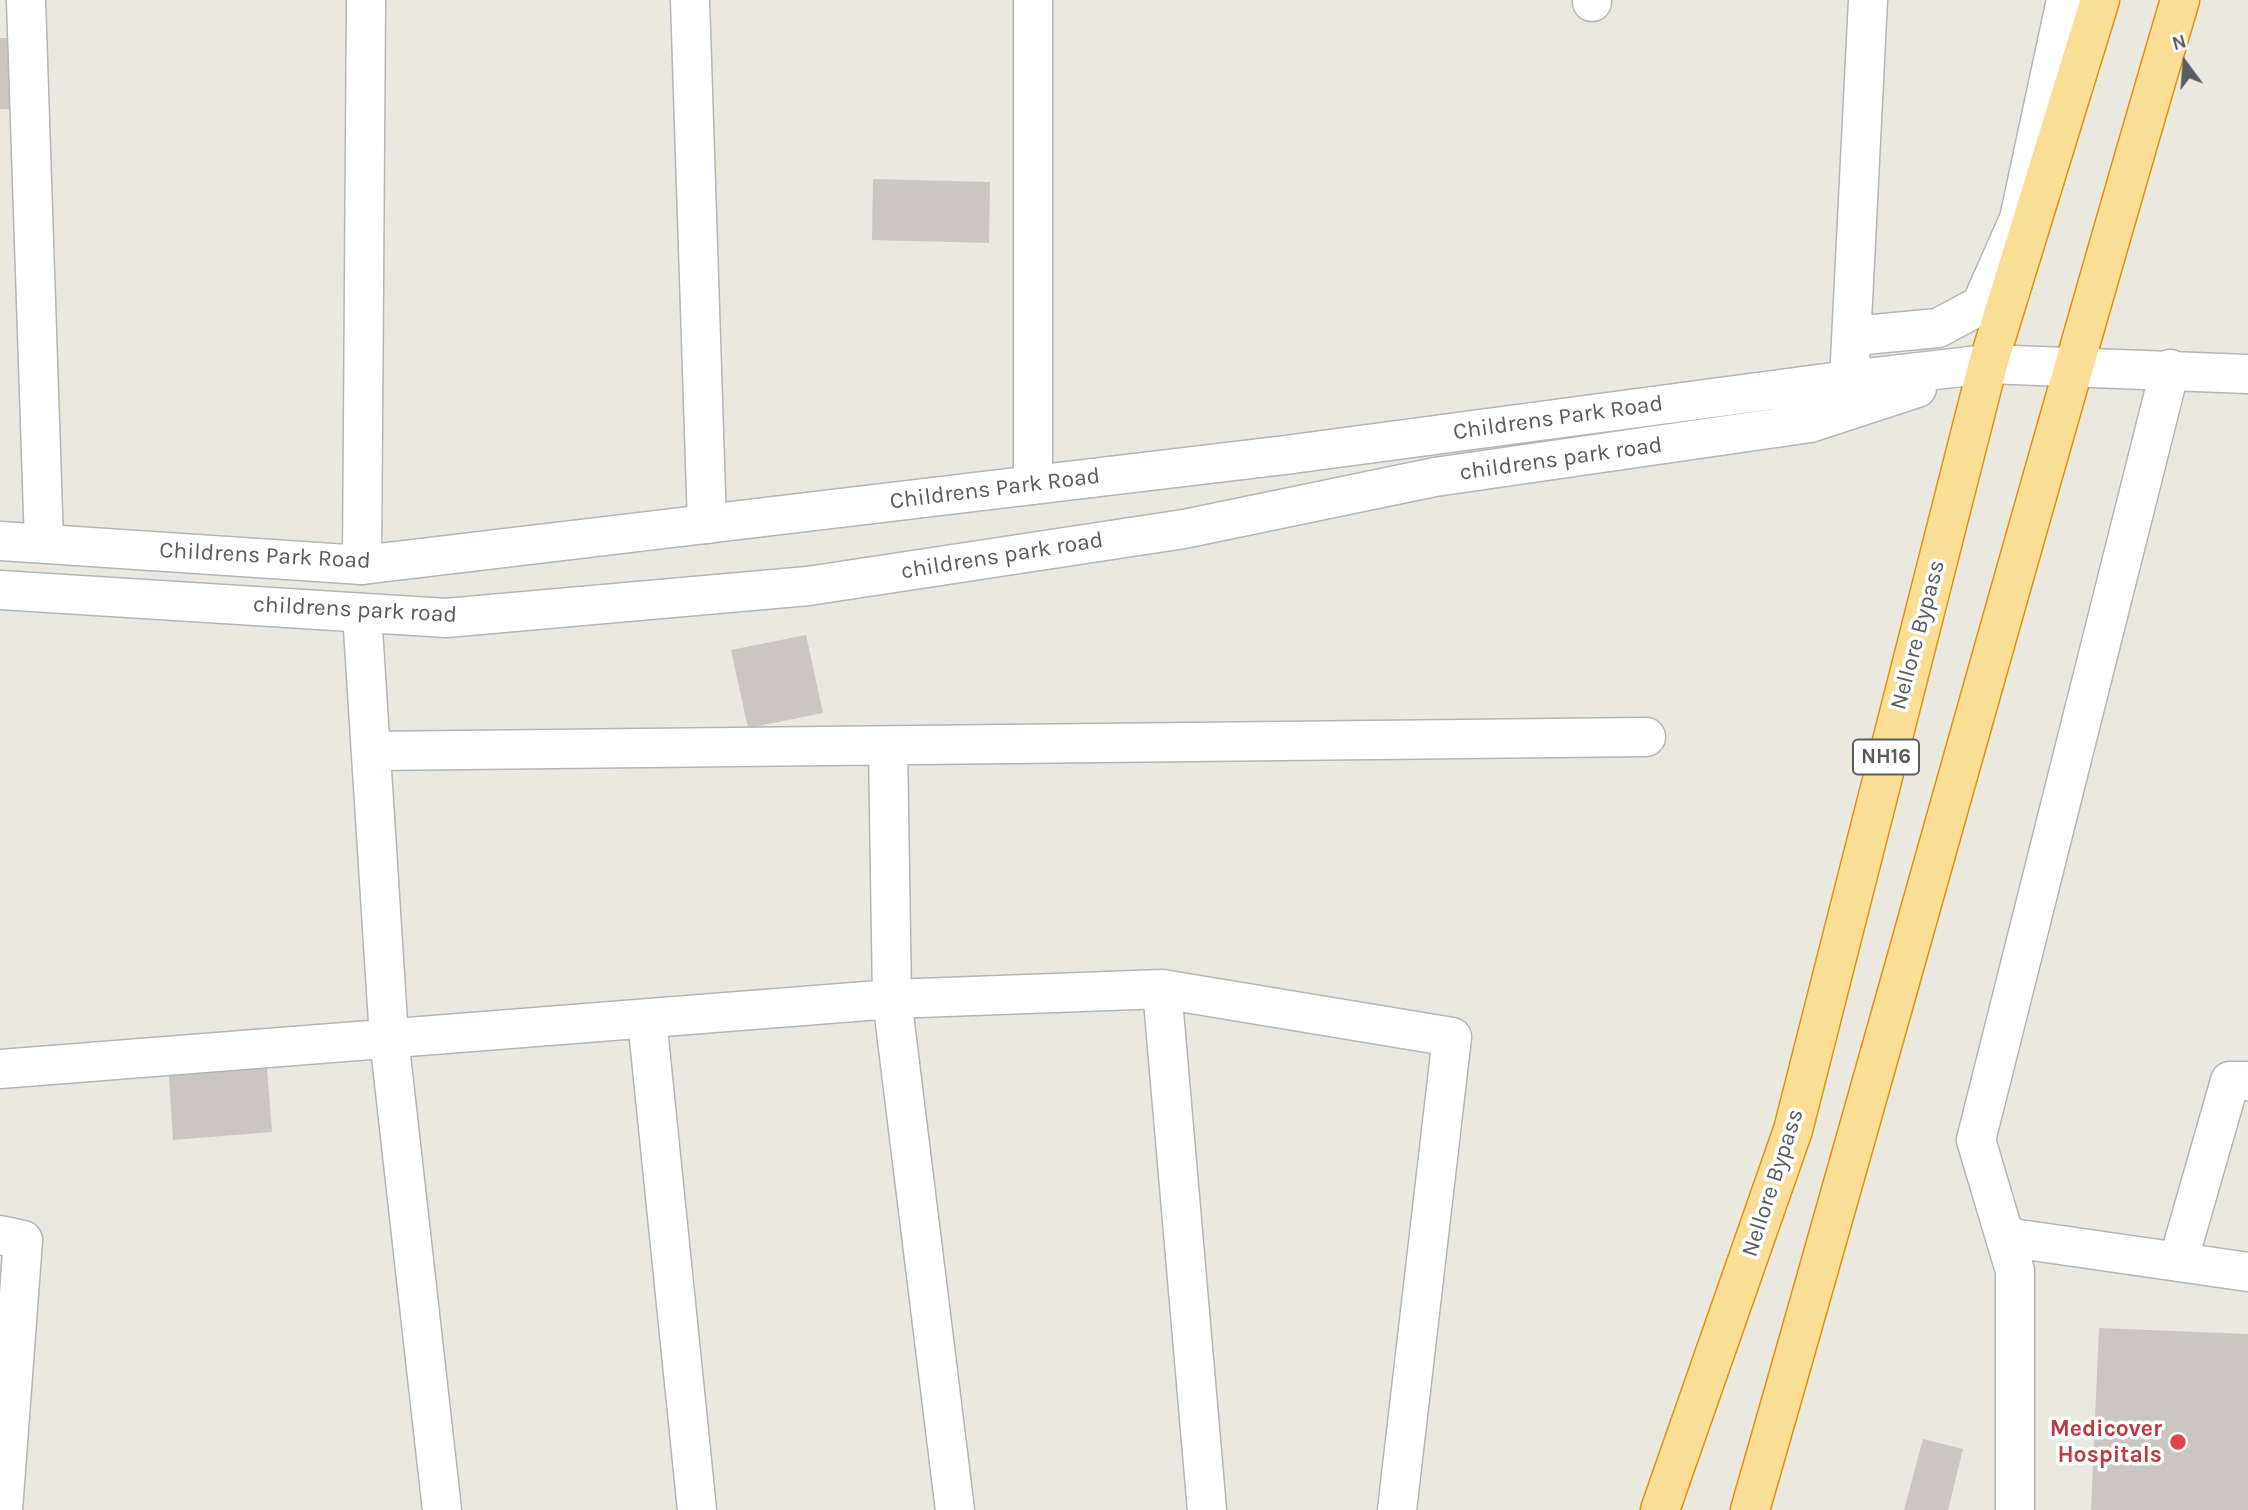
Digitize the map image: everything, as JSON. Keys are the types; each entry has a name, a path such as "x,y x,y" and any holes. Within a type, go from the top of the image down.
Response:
{"highway":[{"name":"Nellore Bypass","path":"1660,1510 1793,1130 1988,364 2100,0"},
{"path":"1750,1510 1860,1130 2073,366 2180,0"}],"street":[{"path":"26,0 44,543"},
{"path":"362,565 366,0"},
{"path":"690,0 707,524"},
{"path":"1033,0 1033,485"},
{"path":"1845,396 1853,336 1868,0"},
{"path":"1853,336 1938,328 1981,305 2019,219 2066,0"},
{"name":"childrens park road","path":"0,590 446,618 808,586 1184,529 1435,477 1810,423 1845,396 1988,364 2248,374"},
{"path":"2015,1510 2015,1271 1976,1140 2169,369"},
{"name":"Childrens Park Road","path":"0,541 362,565 1033,485 1845,396"},
{"path":"362,612 390,1038 442,1510"},
{"path":"371,751 1646,737"},
{"path":"888,746 892,999 955,1510"},
{"path":"1162,989 1207,1510"},
{"path":"0,1069 892,999 1162,989 1452,1037 1397,1510"},
{"path":"647,1019 696,1510"},
{"path":"2178,1262 2230,1081 2248,1081"},
{"path":"0,1234 23,1240 3,1510"},
{"path":"2005,1237 2248,1272"}],"building":[{"path":"0,38 13,38 12,109 0,109"},
{"path":"873,179 990,182 989,243 872,240"},
{"path":"806,635 823,713 748,728 731,650"},
{"path":"267,1068 272,1132 173,1140 169,1076"},
{"path":"2099,1328 2248,1334 2248,1510 2091,1510"},
{"path":"1923,1439 1963,1449 1948,1510 1904,1510"}],"place":[{"name":"Medicover Hospitals","path":"2178,1442"}]}
